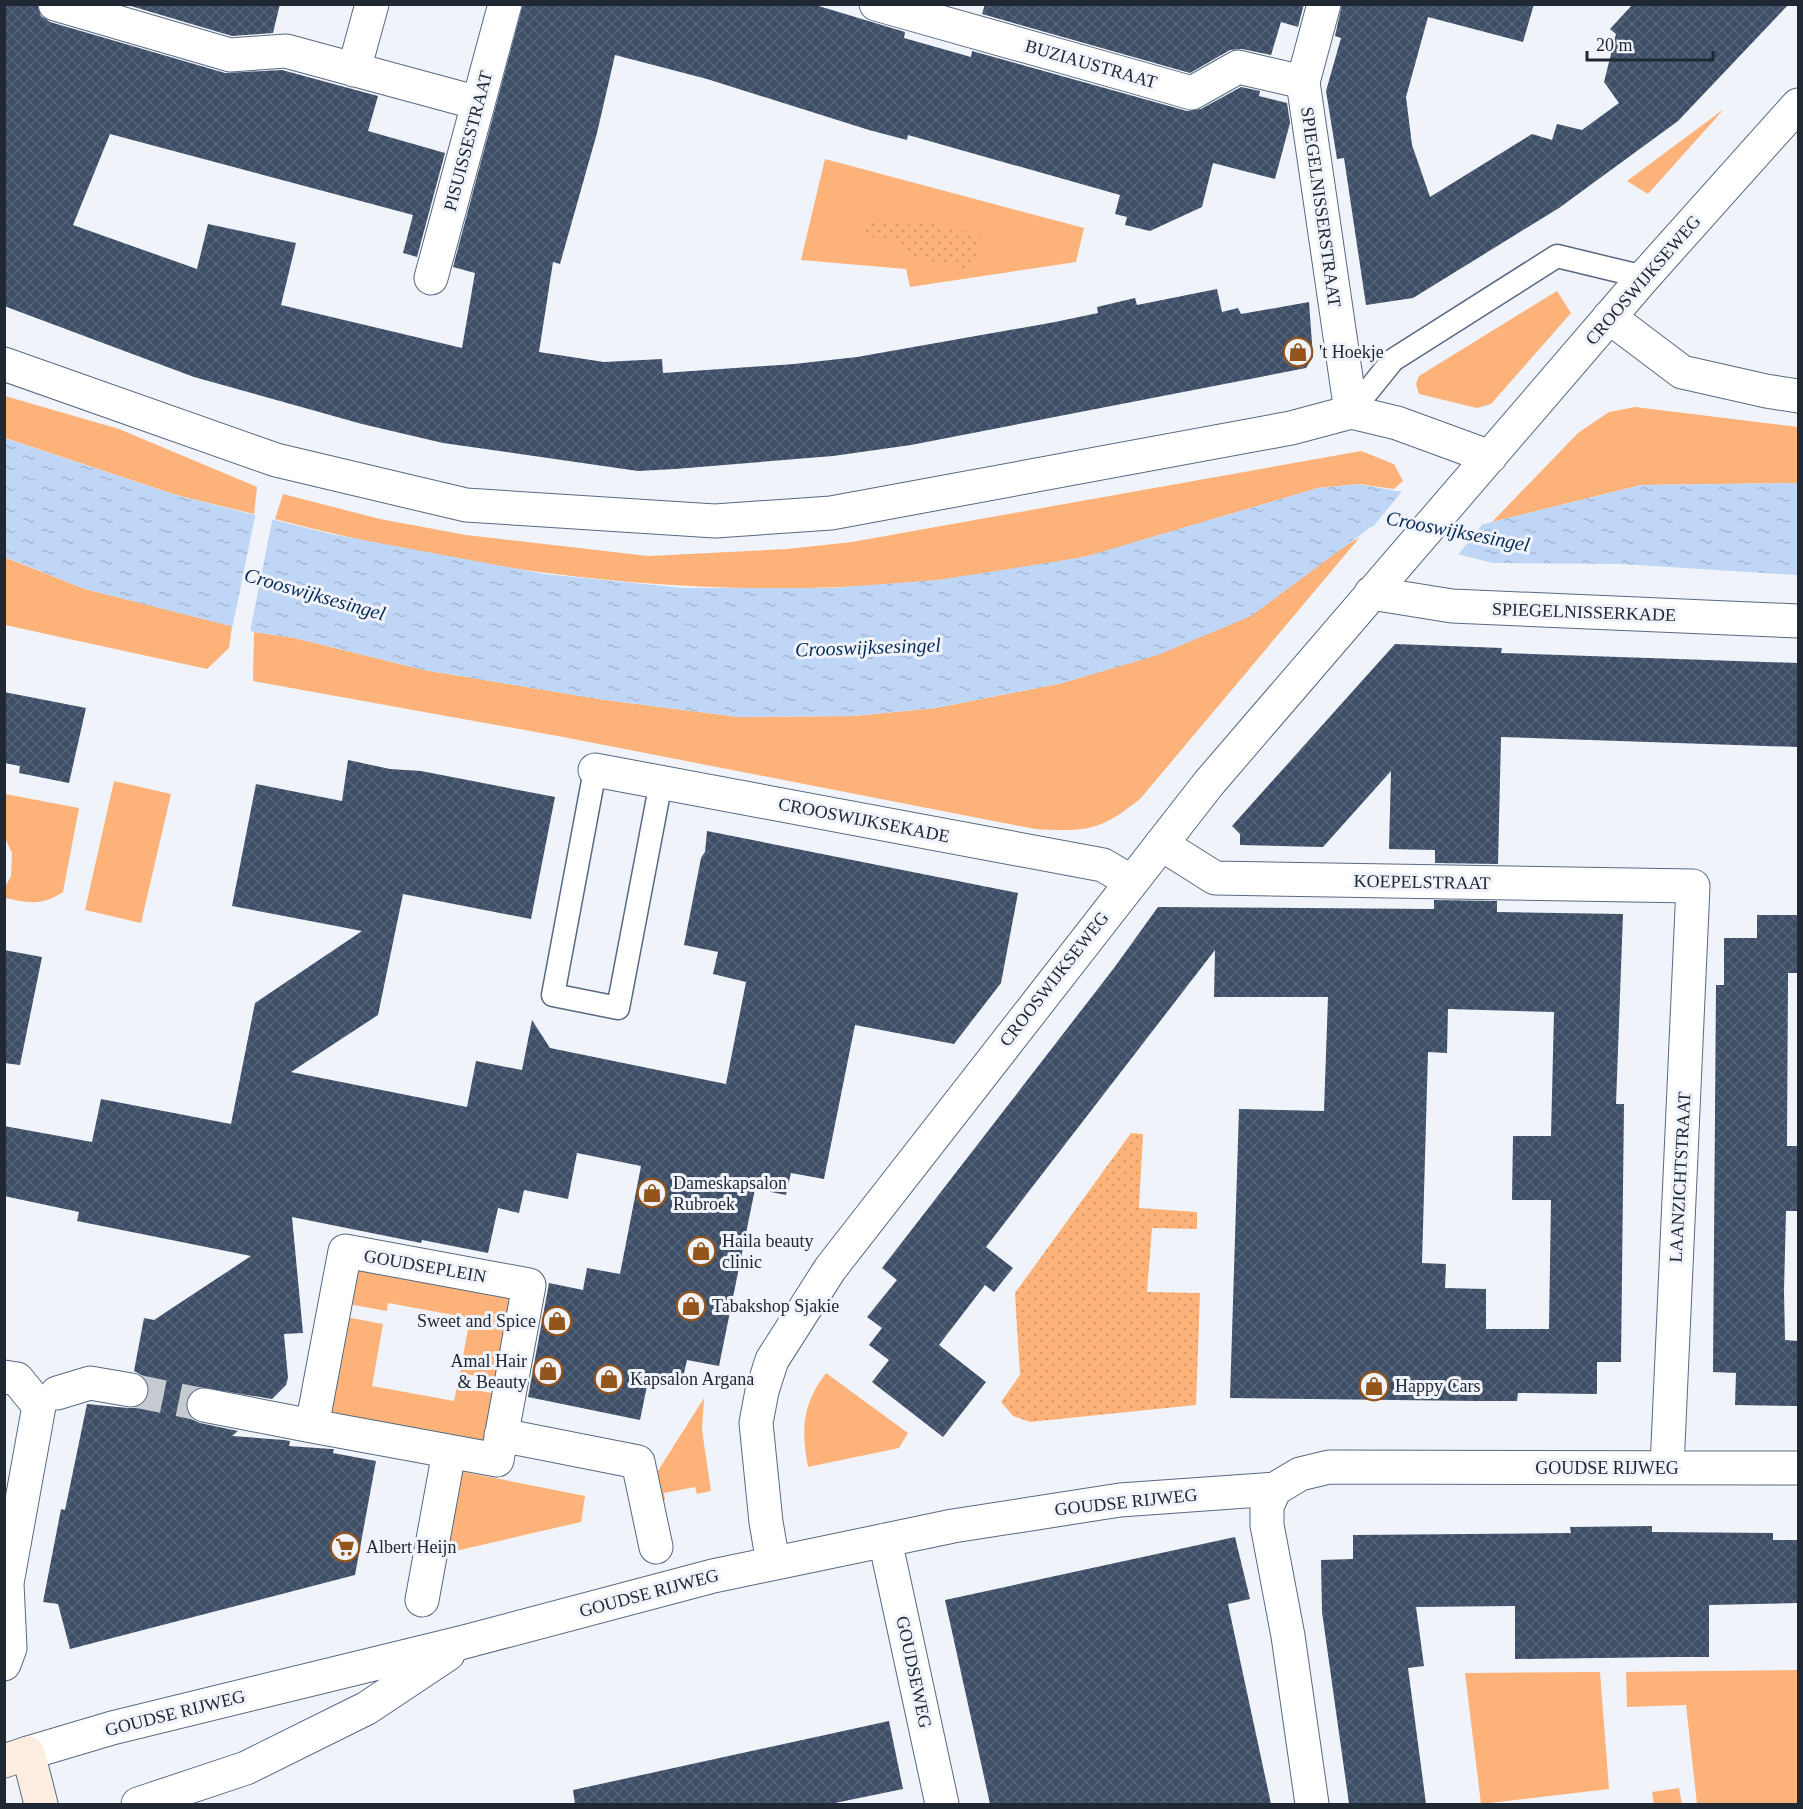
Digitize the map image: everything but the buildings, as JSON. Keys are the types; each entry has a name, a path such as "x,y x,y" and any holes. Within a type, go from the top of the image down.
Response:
{"street":[{"path":"55,4 230,55 286,51 478,103"},
{"path":"354,70 372,4"},
{"name":"PISUISSESTRAAT","path":"431,278 505,4"},
{"name":"BUZIAUSTRAAT","path":"876,4 1192,93 1238,67 1303,82"},
{"name":"SPIEGELNISSERSTRAAT","path":"1324,4 1303,82 1351,412"},
{"name":"CROOSWIJKSEWEG","path":"773,1563 766,1522 756,1423 772,1360 830,1269 1130,881 1209,783 1644,277 1798,105"},
{"path":"1609,318 1682,372 1798,396"},
{"path":"4,364 276,460 466,505 715,521 831,513 1291,428 1351,412 1397,423 1490,458"},
{"name":"SPIEGELNISSERKADE","path":"1371,593 1452,606 1798,621"},
{"name":"CROOSWIJKSEKADE","path":"595,770 1103,865 1130,881"},
{"name":"KOEPELSTRAAT","path":"1161,844 1215,878 1693,886"},
{"name":"LAANZICHTSTRAAT","path":"1667,1468 1693,886"},
{"name":"GOUDSEPLEIN","path":"204,1405 312,1426 449,1452 497,1460 529,1285 345,1251 312,1426"},
{"path":"4,1377 17,1379 48,1399"},
{"path":"48,1399 90,1383 131,1390"},
{"path":"4,1664 10,1648 7,1583 48,1399"},
{"path":"501,1435 638,1462 656,1547"},
{"path":"422,1600 449,1452"},
{"name":"GOUDSE RIJWEG","path":"16,1757 112,1728 464,1642 713,1576 953,1526 1120,1500 1275,1489 1300,1474 1329,1467 1798,1467"},
{"path":"1275,1489 1267,1506 1267,1525 1288,1636 1312,1804"},
{"name":"GOUDSEWEG","path":"885,1540 942,1804"},
{"name":"GOUDSE RIJWEG","path":"138,1804 246,1768 367,1708 464,1642"},
{"path":"16,1757 41,1804"}],"lane":[{"path":"1351,412 1393,360 1557,256 1644,277"},
{"path":"595,770 554,995 618,1008 661,782"}],"shaded area":[{"path":"1724,109 1648,194 1627,181"},
{"path":"825,159 1084,228 1076,262 910,287 906,269 801,260"},
{"path":"869,217 905,226 922,220 981,236 971,272 912,256 902,244 864,235"},
{"path":"1557,291 1571,313 1491,404 1477,408 1419,394 1416,384 1419,376"},
{"path":"5,396 119,429 257,487 254,514 176,495 5,438"},
{"path":"1635,407 1798,427 1798,483 1641,485 1492,522 1578,433 1609,412"},
{"path":"1361,451 1394,464 1403,481 1394,489 1358,484 1318,488 1083,557 982,575 880,585 778,588 677,585 575,576 475,562 374,543 275,519 283,494 380,519 466,535 648,556 787,549 852,542"},
{"path":"1360,537 1141,798 1115,817 1092,827 1080,829 1035,829 563,737 253,681 254,632 295,638 424,670 605,700 739,717 853,716 936,708 1063,683 1330,555"},
{"path":"4,557 85,589 232,626 229,648 207,669 5,625"},
{"path":"114,781 171,794 141,923 85,910"},
{"path":"5,794 79,808 63,892 48,900 35,902 5,898 5,887 11,876 12,853 5,838"},
{"path":"1131,1133 1143,1134 1139,1208 1197,1212 1197,1229 1152,1228 1147,1292 1200,1293 1196,1405 1030,1422 1013,1416 1001,1402 1020,1375 1015,1293"},
{"path":"356,1259 515,1290 497,1380 460,1373 470,1318 388,1303 387,1311 348,1304"},
{"path":"346,1317 383,1324 372,1386 454,1401 457,1387 492,1393 483,1445 327,1416"},
{"path":"826,1373 908,1433 899,1448 808,1467 804,1440 805,1417 812,1396"},
{"path":"704,1398 702,1430 711,1491 697,1494 695,1487 664,1493 665,1500 654,1503 649,1485"},
{"path":"454,1470 585,1496 581,1522 438,1555"},
{"path":"1798,1670 1798,1804 1697,1804 1686,1705 1627,1707 1626,1672"},
{"path":"1600,1672 1609,1789 1481,1804 1465,1673"},
{"path":"1679,1788 1682,1804 1654,1804 1652,1792"}],"water":[{"name":"Crooswijksesingel","path":"4,438 176,495 326,533 545,574 683,588 831,588 938,580 1084,557 1318,488 1358,484 1403,492 1397,501 1484,524 1641,485 1798,483 1798,575 1620,564 1493,563 1371,527 1251,616 1158,655 1063,683 936,708 853,716 739,717 605,700 424,670 295,638 254,632 85,589 5,557"}],"pier":[{"path":"1404,489 1406,493 1401,499 1485,521 1456,557 1454,554 1372,530 1363,539"},
{"path":"256,512 273,516 250,632 232,629"}],"tunnel":[{"path":"131,1390 204,1405"}],"place":[{"name":"'t Hoekje","path":"1298,352"},
{"name":"Dameskapsalon Rubroek","path":"652,1193"},
{"name":"Haila beauty clinic","path":"701,1251"},
{"name":"Tabakshop Sjakie","path":"691,1306"},
{"name":"Sweet and Spice","path":"557,1321"},
{"name":"Amal Hair & Beauty","path":"548,1371"},
{"name":"Kapsalon Argana","path":"609,1379"},
{"name":"Happy Cars","path":"1374,1386"},
{"name":"Albert Heijn","path":"345,1547"}]}
